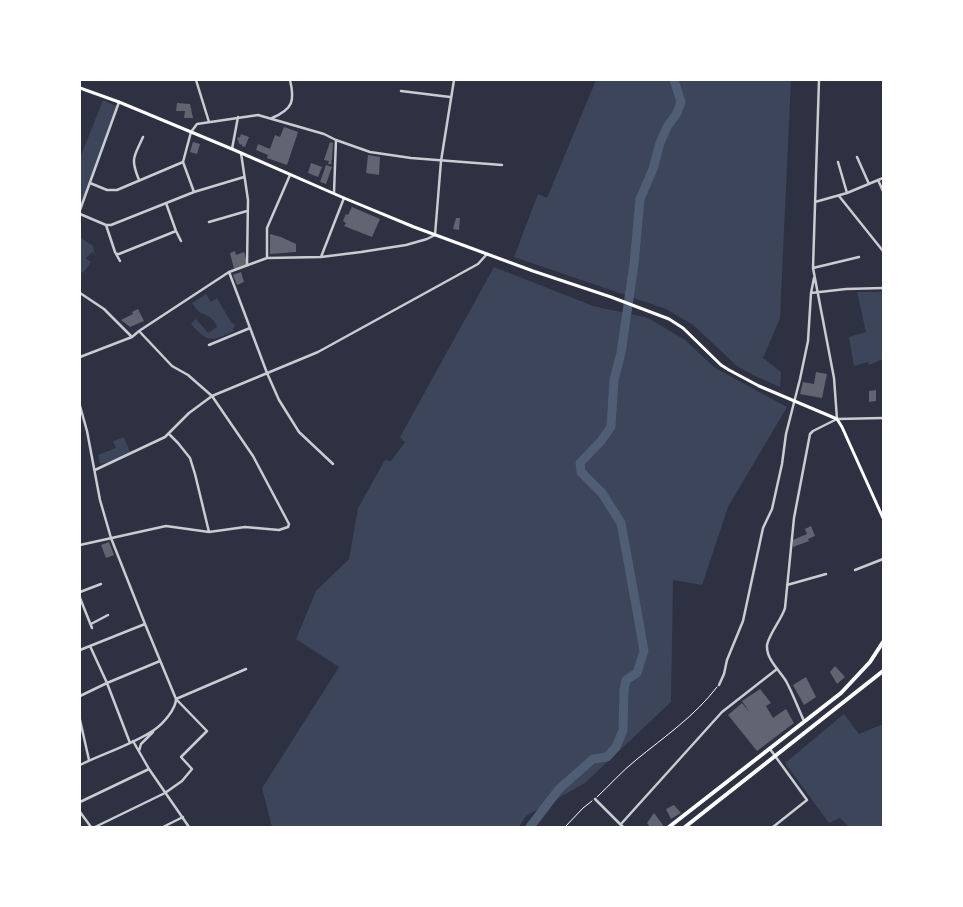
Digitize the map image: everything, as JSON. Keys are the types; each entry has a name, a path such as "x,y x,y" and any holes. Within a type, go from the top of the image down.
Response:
{"main road":[{"path":"80,88 241,152 290,175 435,235 669,319 683,328 722,364 735,373 759,386 837,419 883,518"},
{"path":"668,827 848,686 870,662 883,642"},
{"path":"685,827 883,671"},
{"path":"762,753 768,762"}],"street":[{"path":"196,80 209,122"},
{"path":"271,118 284,113 292,102 290,80"},
{"path":"80,356 132,337 230,272 267,258 321,257 361,252 406,245 435,235 440,161 454,80"},
{"path":"819,80 813,268 834,378 837,419"},
{"path":"401,91 450,97"},
{"path":"119,102 80,212 106,225 112,225 194,192 244,177"},
{"path":"194,192 184,162 191,132 197,124 258,115 324,134 370,152 440,161 502,165"},
{"path":"232,149 238,117"},
{"path":"139,180 134,168 133,159 143,137"},
{"path":"334,193 336,140"},
{"path":"241,152 248,200 247,265"},
{"path":"857,157 868,184"},
{"path":"90,183 107,190 116,190 184,162"},
{"path":"838,162 847,193"},
{"path":"267,258 267,228 290,175"},
{"path":"815,202 839,196 883,178"},
{"path":"878,180 883,191"},
{"path":"839,196 883,250"},
{"path":"321,257 344,198"},
{"path":"166,203 181,241"},
{"path":"210,222 247,211"},
{"path":"106,225 120,261"},
{"path":"117,254 176,231"},
{"path":"95,470 165,437 189,413 212,396 318,352 478,264 487,254"},
{"path":"813,268 859,257"},
{"path":"230,272 266,373 279,400 299,432 333,464"},
{"path":"719,685 743,622 763,528 772,509 782,464 786,434 808,341 814,277"},
{"path":"811,293 883,288"},
{"path":"80,293 104,309 132,337"},
{"path":"209,345 250,328"},
{"path":"80,545 166,526 209,532 244,527 280,530 288,527 289,524 252,456 212,396 188,375 172,366 139,331"},
{"path":"80,406 95,470 96,485 112,538 145,624 176,699 207,731 181,757 192,769 182,781 166,793 96,827"},
{"path":"804,721 786,682 768,654 767,647 784,613 794,518 810,434 837,419 883,418"},
{"path":"169,433 190,458 196,474 209,532"},
{"path":"855,570 883,559"},
{"path":"787,585 826,574"},
{"path":"80,592 101,584"},
{"path":"80,598 92,628"},
{"path":"90,624 108,615"},
{"path":"80,650 145,624"},
{"path":"90,646 131,742 189,827"},
{"path":"80,696 160,661"},
{"path":"176,699 246,669"},
{"path":"594,799 622,826 722,712 777,669"},
{"path":"139,752 141,744 175,708 176,699"},
{"path":"80,720 90,761"},
{"path":"80,765 156,729"},
{"path":"769,748 807,800 773,827"},
{"path":"80,802 149,769"},
{"path":"80,812 91,827"},
{"path":"163,827 183,817"}],"path":[{"path":"565,827 634,762 684,722 709,698 719,685"}],"shaded area":[{"path":"596,80 791,80 780,318 763,358 781,372 780,387 737,366 693,325 666,309 514,257 538,194 547,198"},
{"path":"103,100 118,107 80,210 80,158"},
{"path":"80,237 93,246 95,255 92,252 86,258 91,262 83,273 80,271"},
{"path":"494,267 593,306 648,318 685,340 715,368 787,407 728,507 702,585 673,580 671,702 585,783 526,816 519,827 272,827 262,788 339,667 296,639 316,591 349,559 358,508 385,460 391,461 405,442 400,437"},
{"path":"883,291 883,359 869,365 868,362 854,366 849,337 866,332 857,292"},
{"path":"206,294 211,302 217,298 231,322 234,323 234,331 211,339 202,335 191,324 196,319 208,333 217,327 212,319 198,311 192,303"},
{"path":"124,437 130,452 100,464 98,455 116,448 113,441"},
{"path":"844,714 859,734 883,724 883,827 849,827 840,818 829,823 785,763"}],"building":[{"path":"177,103 190,104 193,118 184,118 185,111 176,111"},
{"path":"284,127 298,132 287,165 267,158 268,155 256,150 258,144 270,149 275,135 280,137"},
{"path":"241,134 249,137 245,147 242,144 240,145 237,138"},
{"path":"193,142 200,144 197,154 190,152"},
{"path":"330,142 333,143 332,164 328,164 329,161 324,160"},
{"path":"368,155 380,157 379,175 366,173"},
{"path":"311,163 322,167 318,177 308,173"},
{"path":"326,165 332,167 326,184 320,182"},
{"path":"352,207 380,219 372,237 344,226 346,223 343,221"},
{"path":"456,218 460,218 459,230 453,229"},
{"path":"270,234 296,244 296,252 270,254"},
{"path":"235,251 236,255 244,252 248,265 234,269 230,253"},
{"path":"241,272 244,282 237,285 233,275"},
{"path":"138,309 144,321 130,327 121,320 133,314 132,312"},
{"path":"816,372 827,374 822,398 800,394 803,382 814,384"},
{"path":"876,390 876,401 869,402 869,391"},
{"path":"811,526 815,536 808,539 809,541 793,547 793,540 807,534 805,529"},
{"path":"109,542 114,555 106,558 101,545"},
{"path":"835,666 845,677 837,684 830,672"},
{"path":"806,677 816,697 804,705 793,685"},
{"path":"760,689 771,703 766,706 773,718 786,709 794,723 757,751 728,715 742,703 750,713 742,701"},
{"path":"674,805 681,813 671,819 666,809"},
{"path":"654,813 663,825 661,827 650,827 647,823"}],"waterway":[{"path":"530,827 559,789 593,759 607,757 616,747 623,730 626,680 637,673 644,651 621,523 602,493 581,472 580,463 601,441 611,427 614,380 621,353 634,264 640,199 653,169 660,143 681,102 674,80"}]}
